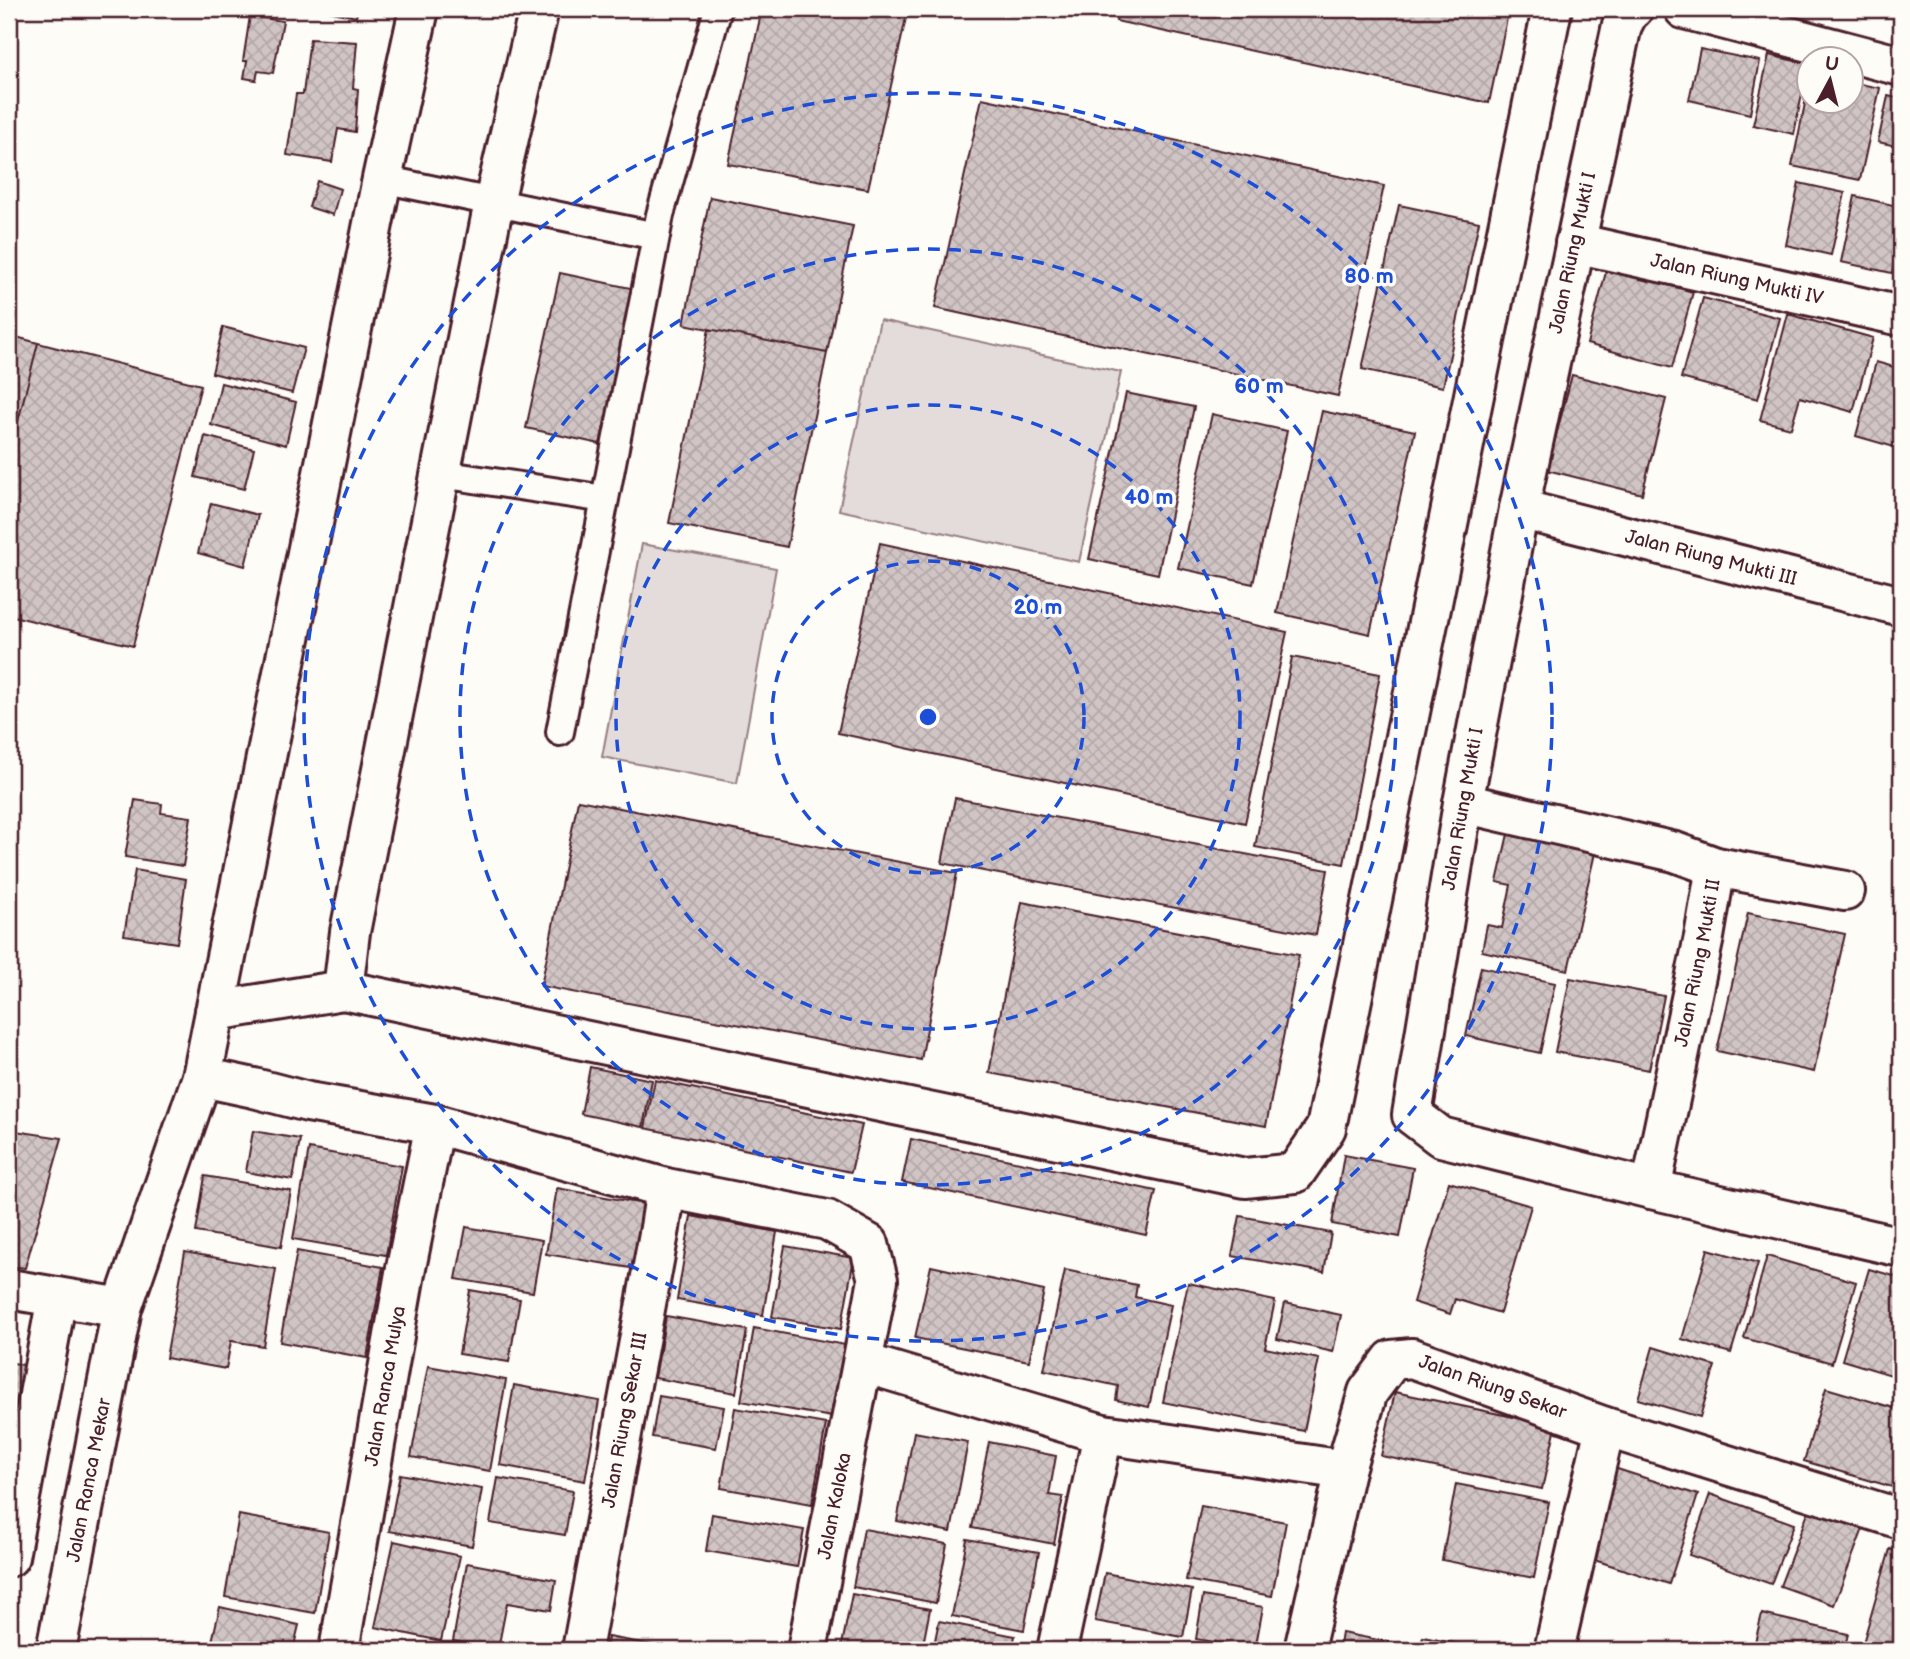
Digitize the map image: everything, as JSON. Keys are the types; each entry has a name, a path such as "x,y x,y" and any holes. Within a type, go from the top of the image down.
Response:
{"street":[{"name":"Jalan Ranca Mekar","path":"56,1650 122,1308 202,1077 382,179 419,9"},
{"path":"343,990 350,932 494,202 540,9"},
{"path":"215,1011 343,990 1245,1178 1294,1173 1326,1128 1552,9"},
{"name":"Jalan Riung Mukti I","path":"1633,9 1622,25 1520,509 1463,803 1412,1115 1441,1137 1901,1247"},
{"path":"1684,9 1901,66"},
{"name":"Jalan Riung Mukti IV","path":"1575,243 1901,316"},
{"name":"Jalan Riung Mukti III","path":"1520,509 1901,606"},
{"name":"Jalan Riung Mukti II","path":"1463,803 1675,852 1716,867 1651,1189"},
{"path":"1716,867 1844,891"},
{"name":"Jalan Kaloka","path":"202,1077 308,1102 435,1124 666,1188 827,1220 869,1244 878,1280 807,1650"},
{"name":"Jalan Ranca Mulya","path":"339,1650 405,1273 435,1124"},
{"name":"Jalan Riung Sekar III","path":"582,1650 666,1188"},
{"path":"9,1289 122,1308"},
{"path":"9,1558 57,1297"},
{"name":"Jalan Riung Sekar","path":"1304,1650 1345,1470 1368,1392 1392,1360 1412,1358 1605,1427 1901,1519"},
{"path":"864,1363 1102,1434 1345,1470"},
{"path":"1555,1650 1605,1427"},
{"path":"1057,1650 1102,1434"}],"lane":[{"path":"561,732 660,215 718,9"},
{"path":"382,179 656,236"},
{"path":"441,474 605,499"}],"shaded area":[{"path":"880,320 1121,372 1079,562 839,510"},
{"path":"642,544 776,568 737,783 602,757"}],"building":[{"path":"319,9 358,9 356,17"},
{"path":"762,9 908,9 868,189 728,164"},
{"path":"1119,9 1509,9 1489,103 1116,21"},
{"path":"250,16 283,21 273,73 258,71 256,80 244,78 247,61 243,61"},
{"path":"310,39 357,42 353,88 358,89 355,132 338,129 332,162 287,155 296,94 303,94"},
{"path":"1700,49 1760,61 1750,114 1689,100"},
{"path":"1769,55 1794,61 1794,116 1798,116 1794,134 1753,125"},
{"path":"1864,85 1880,88 1860,180 1792,166 1802,116 1864,116"},
{"path":"1888,96 1901,99 1901,147 1878,142"},
{"path":"982,98 1384,186 1338,396 935,308"},
{"path":"317,181 340,189 333,215 309,207"},
{"path":"1799,183 1845,193 1831,255 1786,245"},
{"path":"1855,196 1901,207 1901,231 1892,273 1841,262"},
{"path":"710,197 853,226 827,353 684,324"},
{"path":"1399,205 1479,222 1443,387 1362,369"},
{"path":"1607,268 1693,292 1672,368 1587,344"},
{"path":"560,273 635,289 600,444 526,428"},
{"path":"1703,298 1780,318 1758,399 1681,378"},
{"path":"1788,314 1873,338 1853,412 1800,397 1791,428 1760,420"},
{"path":"223,327 304,348 292,393 212,373"},
{"path":"709,329 827,353 787,547 669,523"},
{"path":"9,335 38,343 9,457"},
{"path":"38,343 201,385 133,646 9,615 9,457"},
{"path":"1876,362 1901,369 1901,449 1856,436"},
{"path":"1572,375 1666,399 1642,494 1547,470"},
{"path":"221,383 296,402 286,445 211,425"},
{"path":"1126,393 1194,407 1158,574 1089,559"},
{"path":"1322,411 1415,431 1370,634 1277,613"},
{"path":"1212,414 1287,431 1253,584 1178,568"},
{"path":"205,436 254,449 244,489 195,477"},
{"path":"211,503 258,515 245,566 198,553"},
{"path":"880,543 1287,632 1245,823 838,733"},
{"path":"1292,657 1380,674 1344,864 1255,847"},
{"path":"955,798 1328,870 1316,935 942,863"},
{"path":"135,800 162,804 161,813 191,817 183,866 125,857"},
{"path":"578,800 957,873 921,1060 541,986"},
{"path":"1508,834 1595,853 1568,970 1482,951 1487,925 1502,928 1511,885 1497,882"},
{"path":"135,870 186,879 177,943 124,935"},
{"path":"1022,902 1299,955 1266,1126 989,1073"},
{"path":"1748,913 1845,934 1814,1072 1717,1051"},
{"path":"1481,967 1555,983 1540,1053 1466,1036"},
{"path":"1570,978 1664,996 1649,1070 1555,1052"},
{"path":"590,1067 652,1080 643,1127 581,1114"},
{"path":"655,1080 862,1125 851,1172 645,1128"},
{"path":"9,1130 62,1138 25,1268 9,1266"},
{"path":"253,1131 300,1139 293,1180 246,1172"},
{"path":"911,1139 1156,1191 1146,1235 902,1182"},
{"path":"309,1149 402,1166 386,1255 293,1239"},
{"path":"1344,1155 1413,1168 1400,1237 1332,1224"},
{"path":"205,1176 291,1191 281,1247 196,1232"},
{"path":"1449,1182 1531,1206 1500,1313 1455,1299 1450,1314 1413,1302"},
{"path":"557,1188 649,1205 637,1269 546,1254"},
{"path":"691,1216 777,1232 763,1315 677,1300"},
{"path":"1240,1216 1331,1233 1324,1272 1232,1256"},
{"path":"466,1227 542,1240 533,1292 456,1279"},
{"path":"785,1246 854,1258 841,1329 772,1317"},
{"path":"1708,1249 1758,1263 1731,1353 1682,1339"},
{"path":"297,1251 383,1267 367,1358 280,1342"},
{"path":"185,1252 276,1269 263,1346 231,1341 226,1369 166,1358"},
{"path":"1767,1256 1856,1282 1832,1363 1744,1338"},
{"path":"931,1266 1044,1291 1029,1361 915,1338"},
{"path":"1869,1269 1901,1278 1901,1378 1842,1360"},
{"path":"1065,1270 1137,1285 1135,1297 1171,1305 1149,1407 1116,1400 1118,1386 1044,1370"},
{"path":"1188,1283 1275,1301 1265,1348 1319,1359 1304,1431 1163,1402"},
{"path":"470,1290 520,1299 509,1362 459,1354"},
{"path":"1285,1303 1341,1315 1333,1352 1277,1339"},
{"path":"666,1316 747,1330 736,1393 655,1378"},
{"path":"754,1328 845,1345 832,1417 741,1401"},
{"path":"1653,1347 1715,1366 1700,1417 1638,1399"},
{"path":"9,1362 28,1366 9,1475"},
{"path":"428,1366 506,1380 490,1471 411,1457"},
{"path":"514,1385 599,1401 585,1481 500,1465"},
{"path":"1826,1388 1901,1410 1899,1489 1804,1461"},
{"path":"1395,1392 1556,1426 1542,1489 1381,1456"},
{"path":"659,1396 724,1407 716,1448 652,1437"},
{"path":"735,1408 826,1424 812,1504 721,1488"},
{"path":"914,1432 968,1442 951,1532 897,1521"},
{"path":"989,1442 1056,1456 1049,1495 1063,1497 1054,1544 972,1528"},
{"path":"1611,1467 1698,1495 1669,1584 1582,1556"},
{"path":"400,1474 482,1489 472,1546 389,1531"},
{"path":"498,1478 573,1491 565,1535 490,1523"},
{"path":"1456,1484 1549,1502 1534,1578 1442,1560"},
{"path":"1710,1494 1794,1524 1771,1584 1689,1555"},
{"path":"1201,1506 1286,1522 1272,1596 1186,1580"},
{"path":"1810,1507 1864,1526 1834,1605 1780,1586"},
{"path":"712,1514 804,1530 797,1567 706,1551"},
{"path":"239,1515 329,1532 315,1613 225,1597"},
{"path":"864,1529 947,1544 936,1603 853,1587"},
{"path":"967,1539 1039,1552 1024,1630 952,1616"},
{"path":"394,1541 460,1556 441,1641 375,1627"},
{"path":"1890,1549 1901,1553 1901,1650 1888,1650 1863,1643"},
{"path":"467,1563 556,1580 551,1610 507,1603 498,1649 453,1641"},
{"path":"1105,1573 1192,1590 1183,1637 1095,1621"},
{"path":"852,1594 930,1609 922,1650 841,1650"},
{"path":"1203,1596 1263,1607 1255,1650 1196,1639"},
{"path":"220,1607 299,1625 293,1650 210,1650"},
{"path":"1762,1614 1848,1634 1844,1650 1753,1650"},
{"path":"939,1621 1015,1636 1012,1650 933,1650"},
{"path":"1342,1633 1409,1646 1408,1650 1339,1650"},
{"path":"608,1637 670,1648 606,1650"},
{"path":"1423,1637 1490,1650 1420,1650"},
{"path":"381,1644 409,1650 379,1650"}]}
